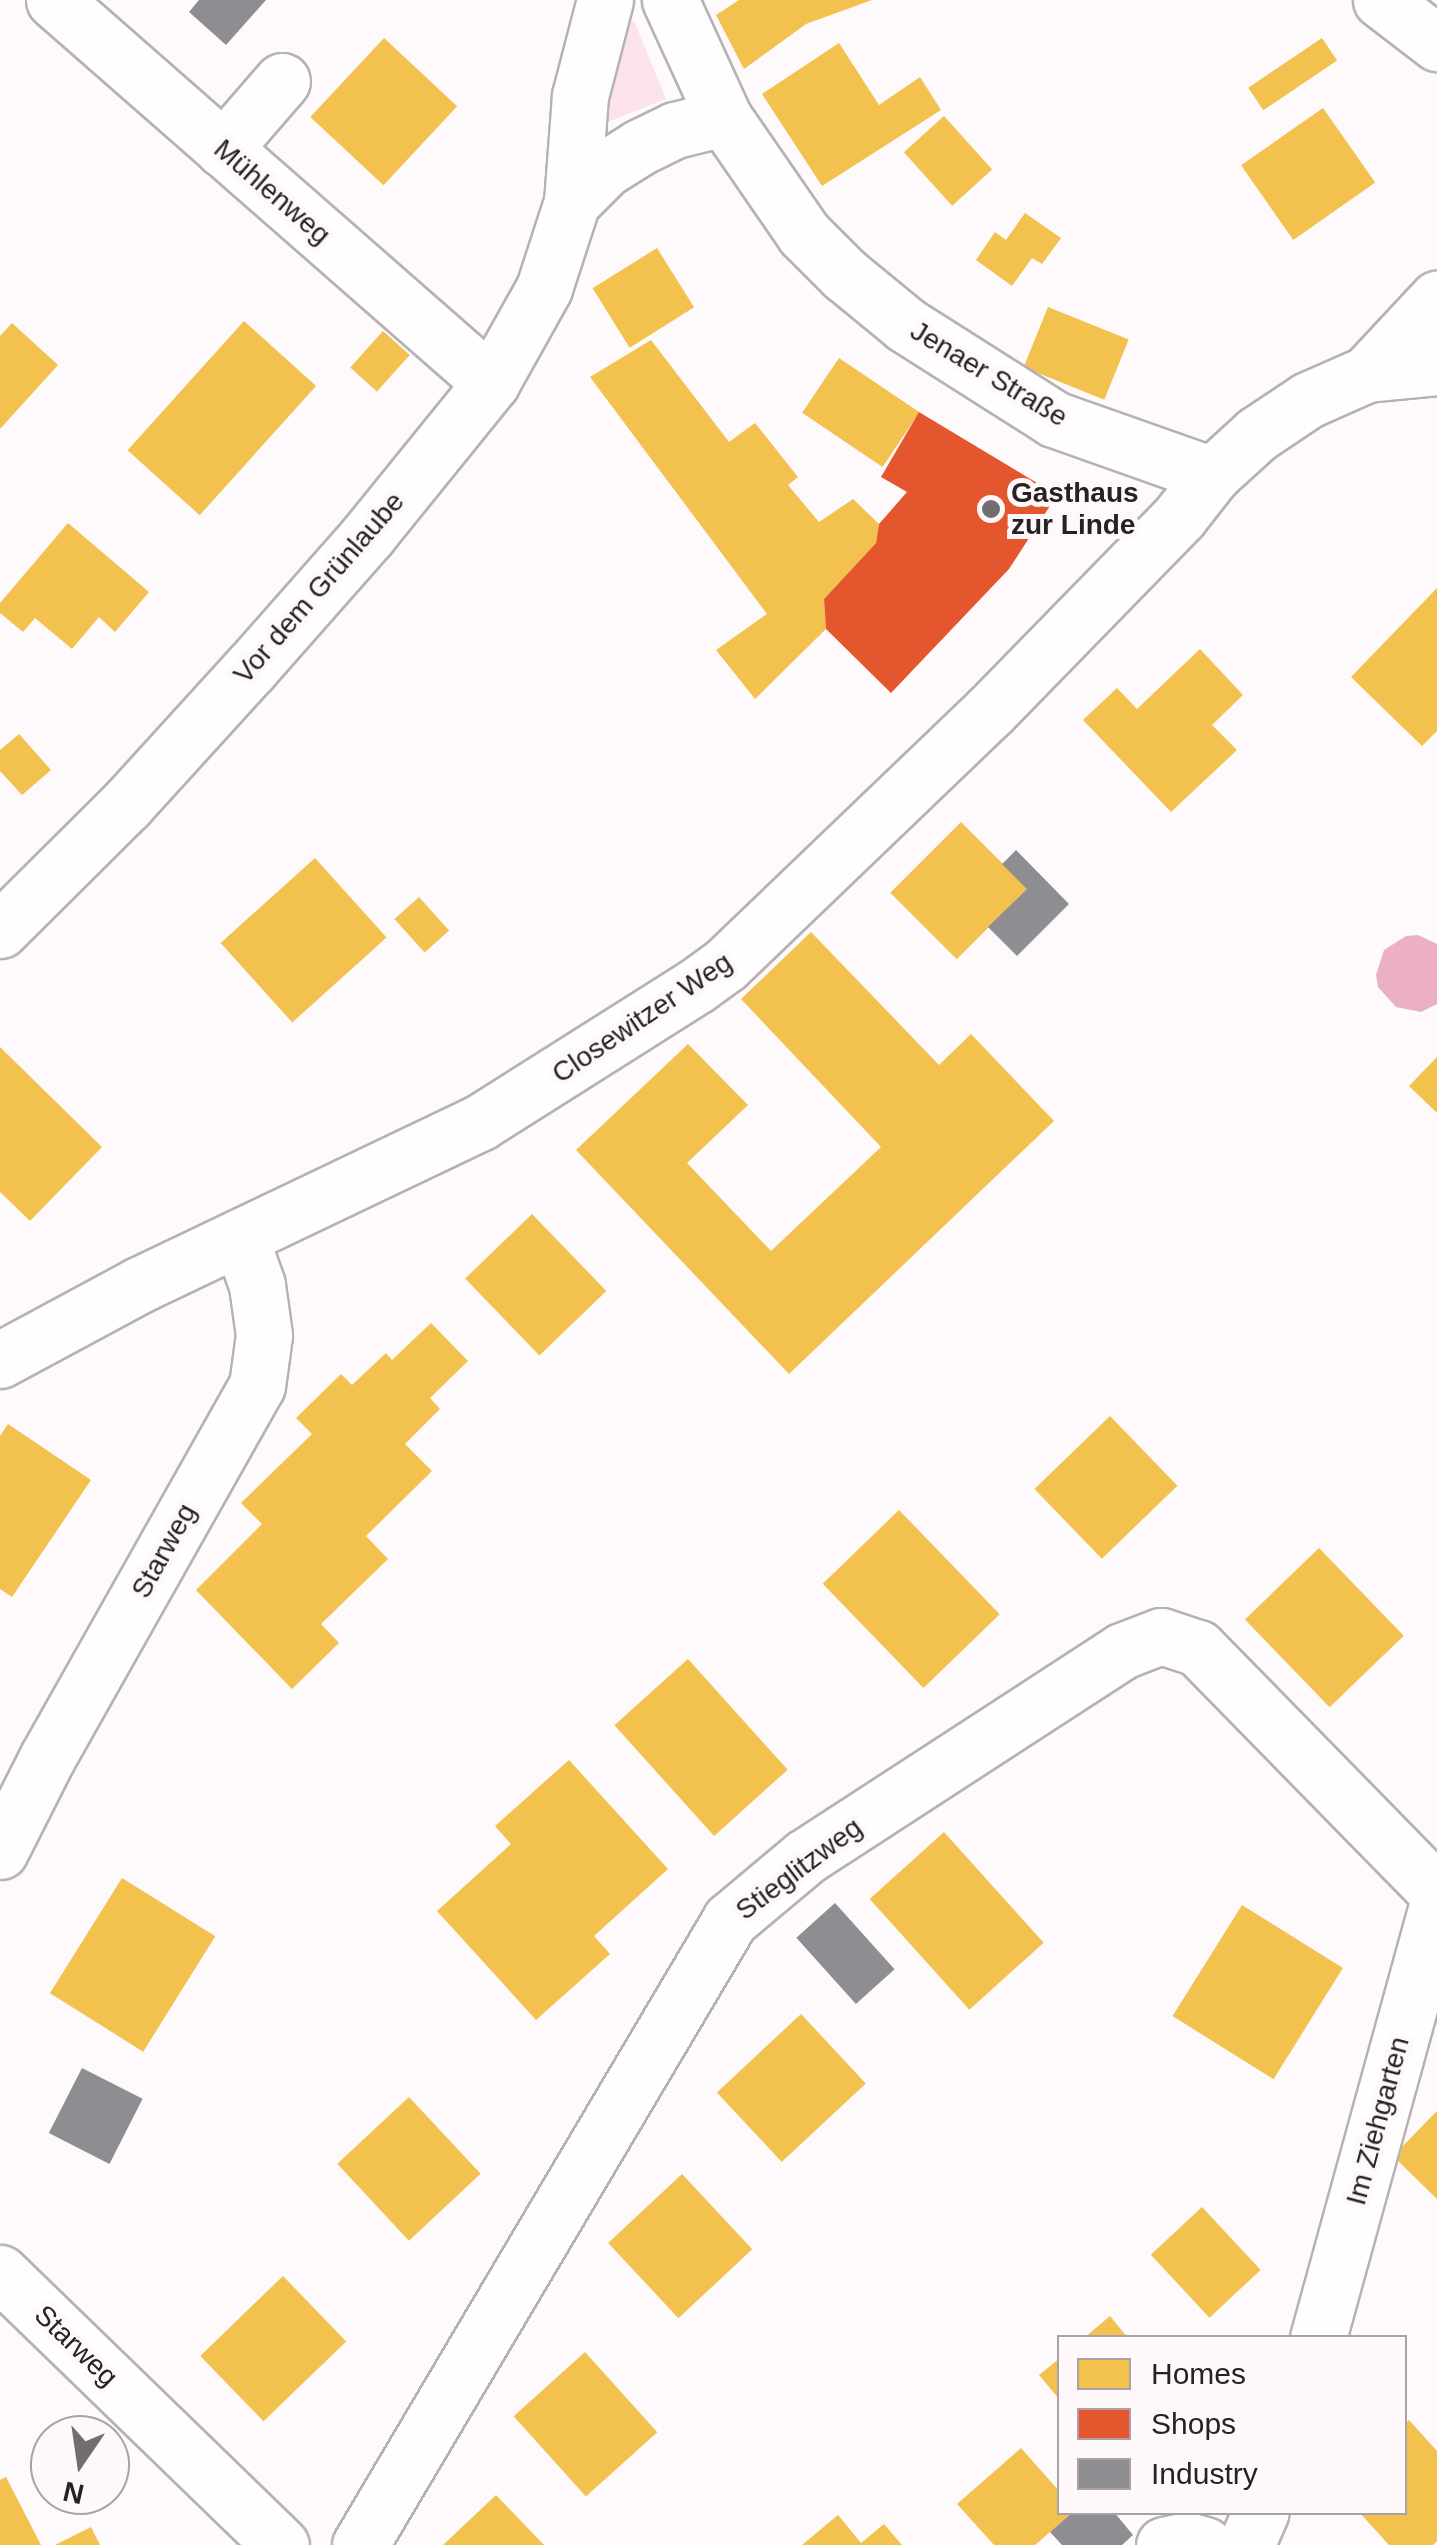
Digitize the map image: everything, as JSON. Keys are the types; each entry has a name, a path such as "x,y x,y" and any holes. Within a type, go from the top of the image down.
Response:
{"street":[{"name":"Mühlenweg","path":"54,0 491,384"},
{"name":"Vor dem Grünlaube","path":"0,930 126,804 263,654 368,535 491,384 544,288 572,202 580,96 604,0"},
{"name":"Jenaer Straße","path":"670,0 724,118 804,234 844,274 906,325 1054,419 1212,475"},
{"path":"1380,0 1437,43"},
{"path":"222,148 282,81"},
{"name":"Vor dem Grünlaube","path":"572,202 604,169 640,146 675,130 724,118"},
{"path":"1367,374 1437,299"},
{"path":"1212,475 1257,434 1308,400 1367,374 1437,367"},
{"name":"Closewitzer Weg","path":"0,1360 240,1237 479,1123 626,1034 726,964 989,712 1180,516 1212,475"},
{"name":"Starweg","path":"0,1851 47,1758 257,1386 264,1335 257,1285 240,1237"},
{"name":"Stieglitzweg","path":"360,2545 730,1920 805,1857 1122,1650 1161,1636 1198,1648 1437,1892"},
{"name":"Im Ziehgarten","path":"1319,2335 1437,1904"},
{"name":"Starweg","path":"0,2272 281,2545"},
{"path":"1246,2545 1260,2515"},
{"path":"1164,2545 1187,2540 1205,2545"}],"shaded area":[{"path":"623,21 634,21 666,99 605,123 603,97"},
{"path":"1418,935 1437,944 1437,1004 1421,1012 1396,1007 1378,987 1376,975 1384,950 1406,936"}],"building: Homes":[{"path":"739,0 872,0 806,24 744,69 716,15"},
{"path":"384,38 457,106 383,185 310,117"},
{"path":"1322,38 1337,60 1263,110 1248,88"},
{"path":"839,43 879,105 920,77 941,110 822,186 762,94"},
{"path":"1323,108 1375,183 1293,240 1241,165"},
{"path":"944,116 992,170 952,206 904,152"},
{"path":"1025,213 1061,238 1042,264 1032,258 1012,286 976,260 995,232 1006,240"},
{"path":"657,248 694,307 630,348 593,288"},
{"path":"1048,307 1129,340 1104,400 1024,367"},
{"path":"244,321 316,386 200,515 128,450"},
{"path":"12,323 58,365 0,429 0,336"},
{"path":"383,331 410,355 377,392 350,367"},
{"path":"651,340 729,442 755,423 798,477 788,485 819,522 853,499 879,524 876,543 824,599 826,629 755,699 716,650 767,614 590,377"},
{"path":"839,358 919,412 883,467 802,413"},
{"path":"68,523 149,592 115,632 99,617 72,649 35,618 23,632 0,613 0,603"},
{"path":"1437,588 1437,731 1422,746 1351,677"},
{"path":"1200,649 1243,695 1212,725 1237,750 1171,812 1083,720 1117,688 1137,709"},
{"path":"19,734 51,770 22,795 0,771 0,750"},
{"path":"961,822 1027,888 957,959 890,893"},
{"path":"315,858 387,938 292,1022 221,943"},
{"path":"419,897 449,930 425,953 394,919"},
{"path":"811,932 939,1065 971,1034 1054,1121 789,1374 576,1150 688,1044 748,1105 687,1163 771,1251 881,1147 741,999"},
{"path":"0,1047 102,1147 30,1221 0,1192"},
{"path":"1437,1057 1437,1113 1409,1086"},
{"path":"532,1214 606,1291 539,1356 465,1279"},
{"path":"431,1323 468,1361 430,1398 440,1409 405,1444 432,1471 366,1536 388,1559 321,1624 339,1643 292,1689 196,1590 262,1524 241,1503 312,1434 296,1418 341,1374 352,1385 386,1353 392,1360"},
{"path":"1110,1416 1177,1486 1102,1559 1034,1489"},
{"path":"8,1424 91,1480 12,1597 0,1589 0,1436"},
{"path":"899,1510 1000,1614 923,1688 823,1584"},
{"path":"1319,1548 1404,1636 1330,1707 1245,1620"},
{"path":"688,1659 788,1770 714,1836 614,1725"},
{"path":"569,1760 668,1869 594,1936 610,1954 536,2020 437,1911 511,1844 495,1826"},
{"path":"944,1832 1044,1943 969,2010 870,1899"},
{"path":"122,1878 215,1936 143,2052 50,1993"},
{"path":"1242,1905 1343,1968 1273,2079 1173,2016"},
{"path":"801,2014 866,2083 782,2162 717,2092"},
{"path":"409,2097 481,2174 409,2241 337,2164"},
{"path":"1437,2111 1437,2199 1393,2156"},
{"path":"682,2174 752,2249 678,2318 608,2243"},
{"path":"1202,2207 1261,2270 1209,2318 1151,2255"},
{"path":"283,2276 346,2341 263,2421 200,2356"},
{"path":"1110,2316 1126,2335 1088,2335"},
{"path":"585,2352 657,2432 586,2496 514,2416"},
{"path":"1057,2360 1057,2396 1039,2375"},
{"path":"1407,2422 1437,2451 1437,2541 1433,2545 1389,2545 1362,2515 1407,2515"},
{"path":"1021,2448 1057,2489 1057,2515 1070,2515 1035,2545 994,2545 957,2504"},
{"path":"6,2477 41,2545 0,2545 0,2480"},
{"path":"496,2495 544,2545 443,2545"},
{"path":"838,2515 861,2543 884,2524 902,2545 802,2545"},
{"path":"91,2527 100,2545 55,2545"}],"building: Shops":[{"path":"919,412 1057,495 1009,569 891,693 826,629 824,599 876,543 879,524 907,492 881,477"}],"building: Industry":[{"path":"199,0 266,0 226,45 189,12"},
{"path":"1016,850 1069,904 1017,956 988,927 1027,889 1002,864"},
{"path":"835,1903 895,1969 856,2004 796,1938"},
{"path":"82,2068 143,2099 109,2164 49,2133"},
{"path":"1070,2515 1116,2515 1133,2535 1122,2545 1062,2545 1050,2532"}],"place":[{"name":"Gasthaus zur Linde","path":"991,509"}]}
